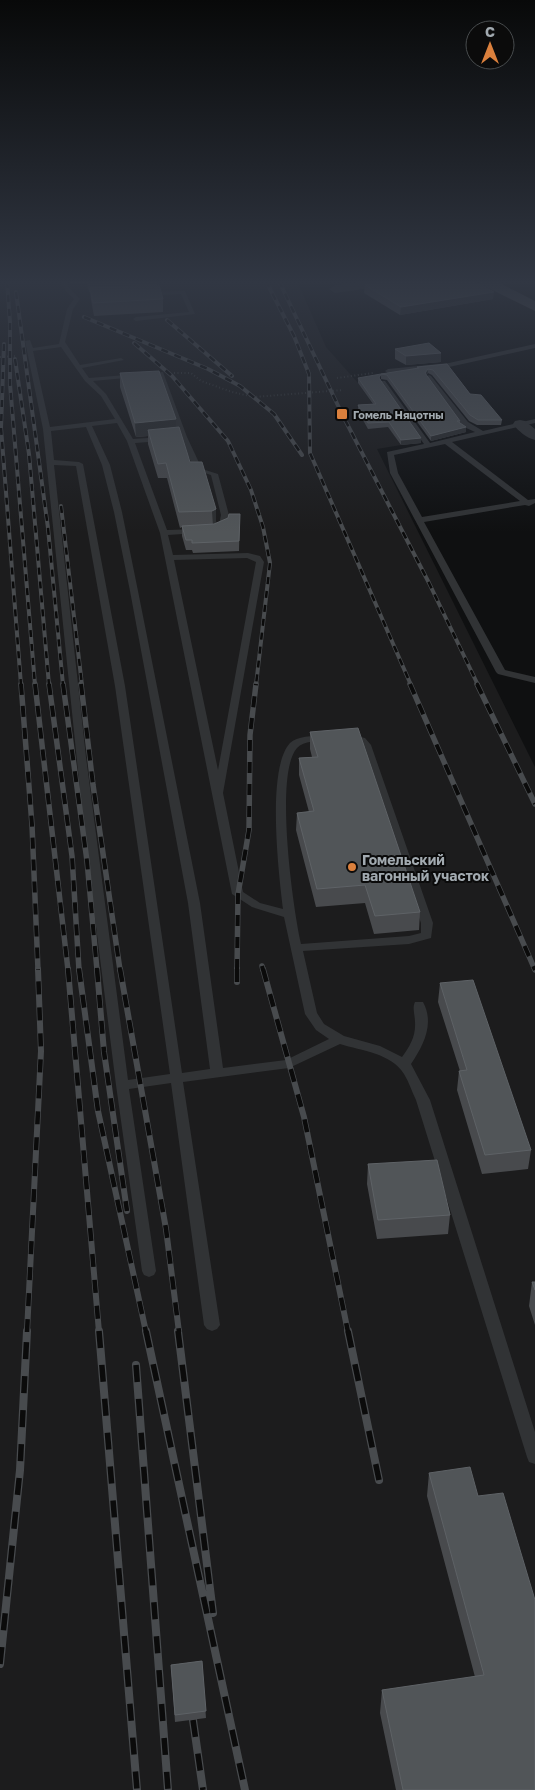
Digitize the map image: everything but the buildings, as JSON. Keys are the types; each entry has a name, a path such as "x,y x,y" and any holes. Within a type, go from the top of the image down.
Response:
{"street":[{"path":"520,424 535,436"}],"lane":[{"path":"33,365 47,429 60,572 106,966 149,1271"},
{"path":"77,365 88,380 104,395 130,442 164,533 238,894 256,905 288,915"},
{"path":"79,367 94,365"},
{"path":"388,371 451,365"},
{"path":"88,380 161,373 183,437 198,470 214,474 225,515 222,526 214,530 164,533"},
{"path":"429,376 465,424 484,434"},
{"path":"383,382 429,446"},
{"path":"47,429 118,421"},
{"path":"535,421 390,454 394,473 501,672 535,680"},
{"path":"88,424 106,465 118,512 136,600 194,903 217,1073"},
{"path":"130,442 183,437"},
{"path":"447,442 531,502 535,508"},
{"path":"50,462 76,463 80,466 120,686 212,1325"},
{"path":"419,520 531,502"},
{"path":"169,558 248,556 257,558 260,562 218,797"},
{"path":"296,948 409,940 427,935 427,923 366,745 356,738 335,737 303,741 293,745 288,753 281,804 288,915 296,948 312,1014 320,1027 339,1039 389,1055 404,1064 412,1077 423,1100 535,1457"},
{"path":"404,1064 419,1042 423,1030 419,1005"},
{"path":"122,1086 289,1064 339,1039"}],"path":[{"path":"337,378 388,371"},
{"path":"161,373 192,373 201,380 232,392 254,397 343,390"}],"shaded area":[{"path":"0,365 342,365 358,383 401,445 377,449 535,767 535,1790 0,1790"}],"railway":[{"path":"3,365 1,428 21,685"},
{"path":"10,365 10,384 35,685"},
{"path":"16,365 29,454 49,685"},
{"path":"26,365 48,528 63,685"},
{"path":"159,365 172,376 228,441 251,490 263,527 270,563 256,685"},
{"path":"197,365 240,386 274,414 302,455"},
{"path":"219,365 232,376"},
{"path":"305,365 309,374 310,453 411,685"},
{"path":"319,365 429,583 478,685"},
{"path":"61,506 82,685"},
{"path":"21,684 32,825 38,970"},
{"path":"35,684 68,970"},
{"path":"49,684 72,856 79,970"},
{"path":"63,684 87,861 97,970"},
{"path":"81,684 93,785 120,970"},
{"path":"237,970 238,894 249,830 250,735 256,684"},
{"path":"410,684 535,970"},
{"path":"477,684 535,804"},
{"path":"262,966 263,970"},
{"path":"27,1332 41,1051 38,969"},
{"path":"68,969 99,1332"},
{"path":"79,969 98,1111 146,1332"},
{"path":"97,969 104,1052 127,1211"},
{"path":"120,969 166,1229 179,1332"},
{"path":"263,969 304,1117 348,1332"},
{"path":"237,970 237,982"},
{"path":"0,1664 20,1470 27,1331"},
{"path":"99,1331 137,1790"},
{"path":"146,1331 245,1790"},
{"path":"178,1331 213,1613"},
{"path":"348,1331 379,1480"},
{"path":"136,1365 168,1790"},
{"path":"193,1720 203,1790"}],"place":[{"name":"Гомель Няцотны","path":"342,414"},
{"name":"Гомельский вагонный участок","path":"352,867"}]}
